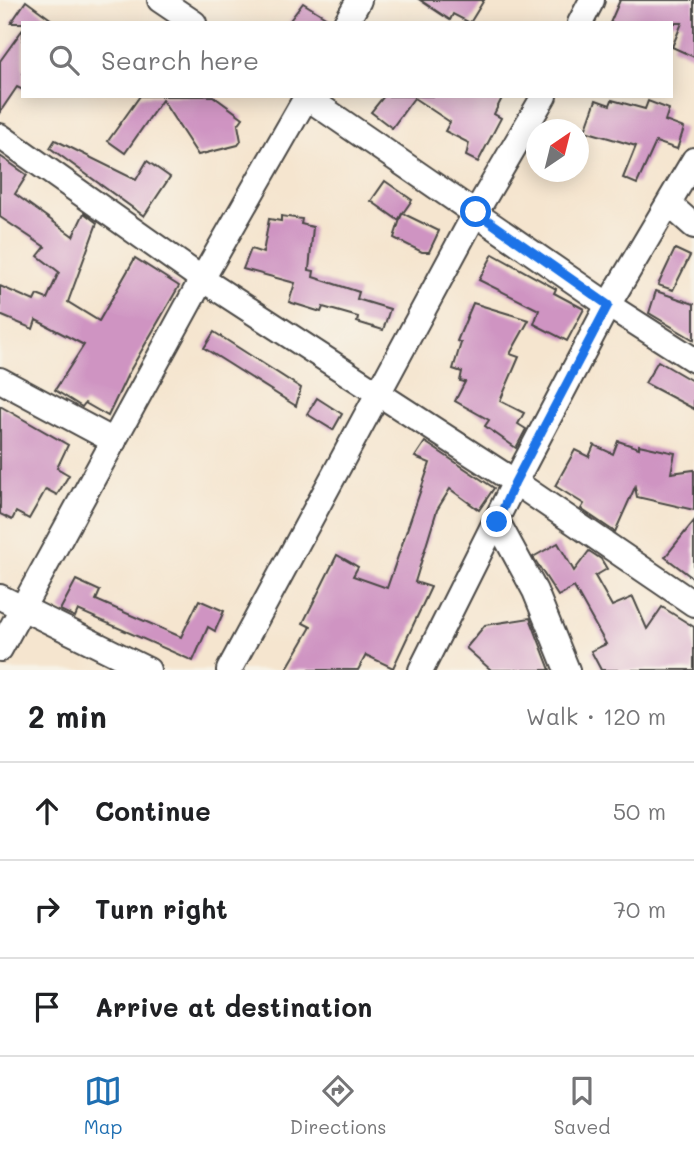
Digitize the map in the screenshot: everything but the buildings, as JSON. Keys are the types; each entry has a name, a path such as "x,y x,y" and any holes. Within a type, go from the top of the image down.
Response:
{"street":[{"path":"160,0 191,21"},
{"path":"347,21 359,0"},
{"path":"581,21 592,0"},
{"path":"0,649 202,279 305,98"},
{"path":"307,98 608,305 694,360"},
{"path":"229,670 476,212 543,98"},
{"path":"0,136 202,279 515,482 694,604"},
{"path":"421,670 608,305 694,160"},
{"path":"669,204 694,226"},
{"path":"0,380 114,441"},
{"path":"497,522 536,591 567,670"},
{"path":"0,597 148,670"}],"route":[{"path":"476,212 608,305 515,482 497,522"}]}
